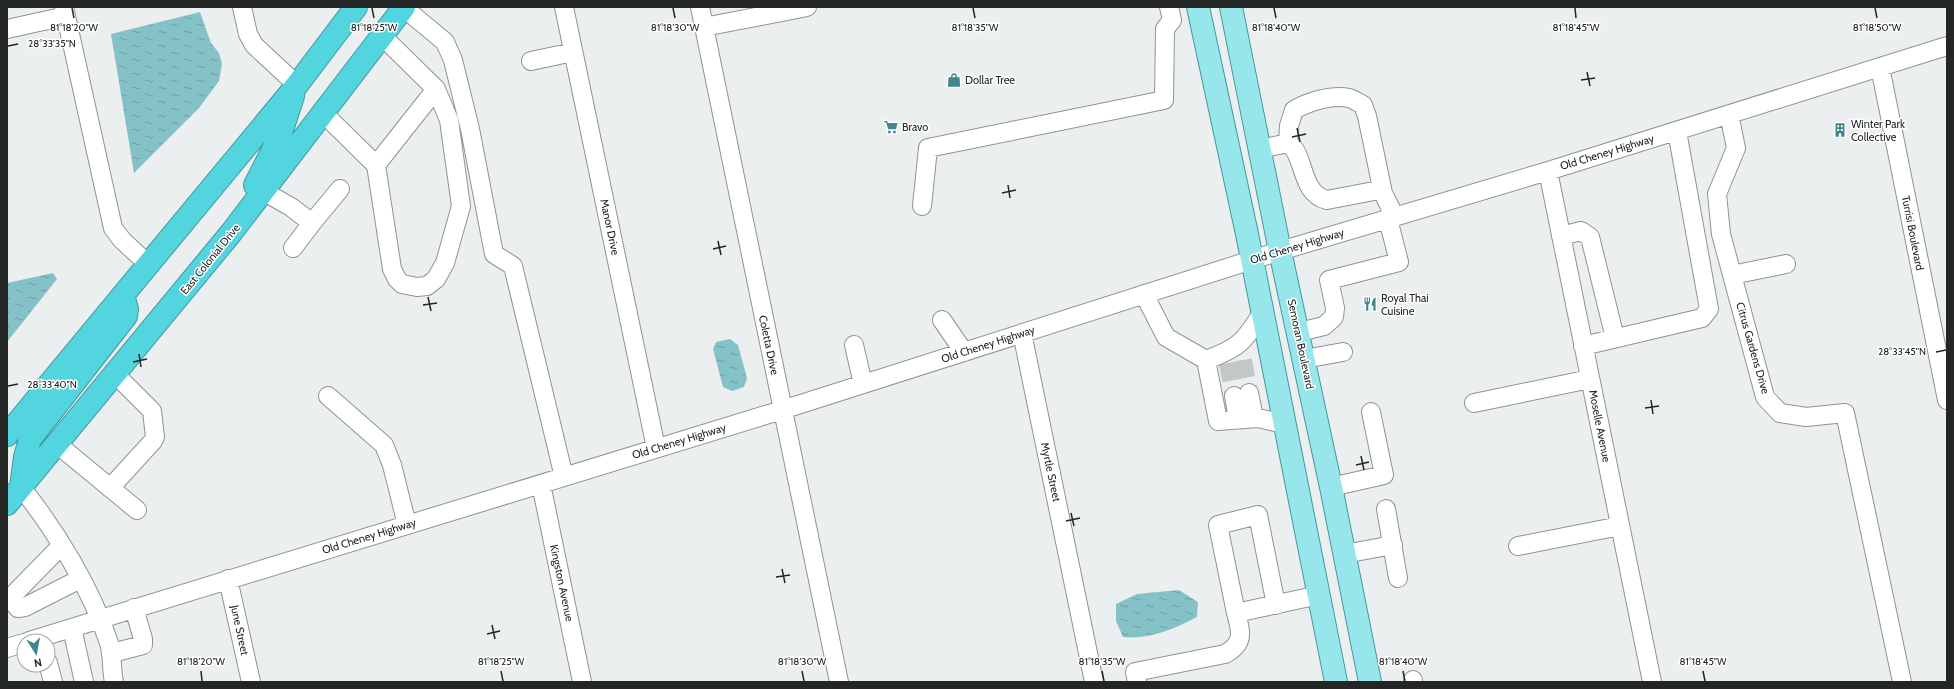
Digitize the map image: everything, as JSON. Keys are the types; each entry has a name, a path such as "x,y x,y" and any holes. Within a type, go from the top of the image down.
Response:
{"highway":[{"path":"7,435 297,85 356,7"},
{"name":"East Colonial Drive","path":"7,504 231,233 403,7"},
{"path":"231,233 280,136 297,85"},
{"path":"21,487 25,457 30,439 126,316 127,308 123,295"}],"main road":[{"path":"1198,7 1252,260 1336,682"},
{"name":"Semoran Boulevard","path":"1229,11 1332,487 1370,682"},
{"path":"1319,595 1344,621 1356,682"}],"street":[{"path":"242,7 248,34 254,46 297,85"},
{"path":"403,7 445,42 452,60 470,129 494,254 513,266 564,477"},
{"name":"Manor Drive","path":"564,7 656,448"},
{"name":"Coletta Drive","path":"700,7 839,682"},
{"path":"704,27 807,7"},
{"path":"922,206 928,148 1164,100 1165,29 1172,20 1169,7"},
{"path":"7,28 65,11 113,228 122,240 148,264"},
{"path":"323,113 376,165 392,269 397,279 402,284 417,287 426,286 436,278 445,263 461,206 449,120 436,89 382,36"},
{"name":"Old Cheney Highway","path":"56,634 228,578 407,525 782,410 1280,251 1548,171 1947,46"},
{"path":"531,61 573,52"},
{"name":"Turrisi Boulevard","path":"1880,67 1947,400"},
{"path":"376,165 436,89"},
{"path":"1288,143 1289,126 1294,110 1304,104 1335,98 1349,98 1363,105 1367,116 1391,218 1399,262 1329,280 1335,308 1334,317 1324,326 1298,332"},
{"name":"Citrus Gardens Drive","path":"1729,114 1736,148 1717,194 1721,234 1765,397 1780,413 1806,417 1845,413 1902,682"},
{"path":"1583,346 1702,318 1709,309 1677,130"},
{"path":"1260,149 1288,143 1292,145 1309,185 1320,198 1328,200 1379,190 1384,193"},
{"name":"Moselle Avenue","path":"1548,171 1652,682"},
{"path":"293,248 340,189"},
{"path":"263,191 291,207 312,224"},
{"path":"1561,236 1581,231 1590,237 1615,338"},
{"path":"1732,275 1786,264"},
{"path":"1144,294 1166,337 1206,360 1234,355 1247,338 1262,313"},
{"path":"942,320 964,352"},
{"name":"Myrtle Street","path":"1022,333 1094,682"},
{"path":"854,345 863,384"},
{"path":"1304,359 1343,352"},
{"path":"1206,360 1218,421 1246,419 1284,424"},
{"path":"110,488 154,441 155,437 152,411 115,374"},
{"path":"1474,403 1590,379"},
{"path":"1241,395 1246,419"},
{"path":"328,396 384,445 392,465 407,525"},
{"path":"1332,487 1384,475 1371,412"},
{"path":"57,444 137,510"},
{"name":"Kingston Avenue","path":"541,484 582,682"},
{"path":"21,487 42,513 80,579 99,619 112,653 111,665 114,682"},
{"path":"1386,509 1398,578"},
{"path":"1137,682 1135,672 1225,654 1234,649 1239,642 1241,630 1236,613 1218,525 1258,515 1276,605"},
{"path":"1518,546 1620,526"},
{"path":"1344,554 1393,545"},
{"path":"61,546 14,594 13,602 18,608 25,607 80,579"},
{"name":"June Street","path":"228,578 251,682"},
{"path":"1236,613 1319,595"},
{"path":"112,653 143,646 143,639 134,608"},
{"path":"72,628 84,682"}],"water":[{"path":"200,12 211,43 219,53 222,64 219,81 199,108 134,173 111,34"},
{"path":"53,273 57,279 7,342 7,283"},
{"path":"730,339 738,345 747,378 744,387 732,391 723,387 713,349 716,342"},
{"path":"1179,590 1198,602 1197,617 1161,633 1142,637 1123,637 1116,621 1116,604 1137,594"}],"tunnel":[{"path":"1243,360 1249,393"},
{"path":"1228,363 1234,396"}],"place":[{"name":"Dollar Tree","path":"954,80"},
{"name":"Bravo","path":"891,127"},
{"name":"Winter Park Collective","path":"1840,130"},
{"name":"Royal Thai Cuisine","path":"1370,304"}]}
